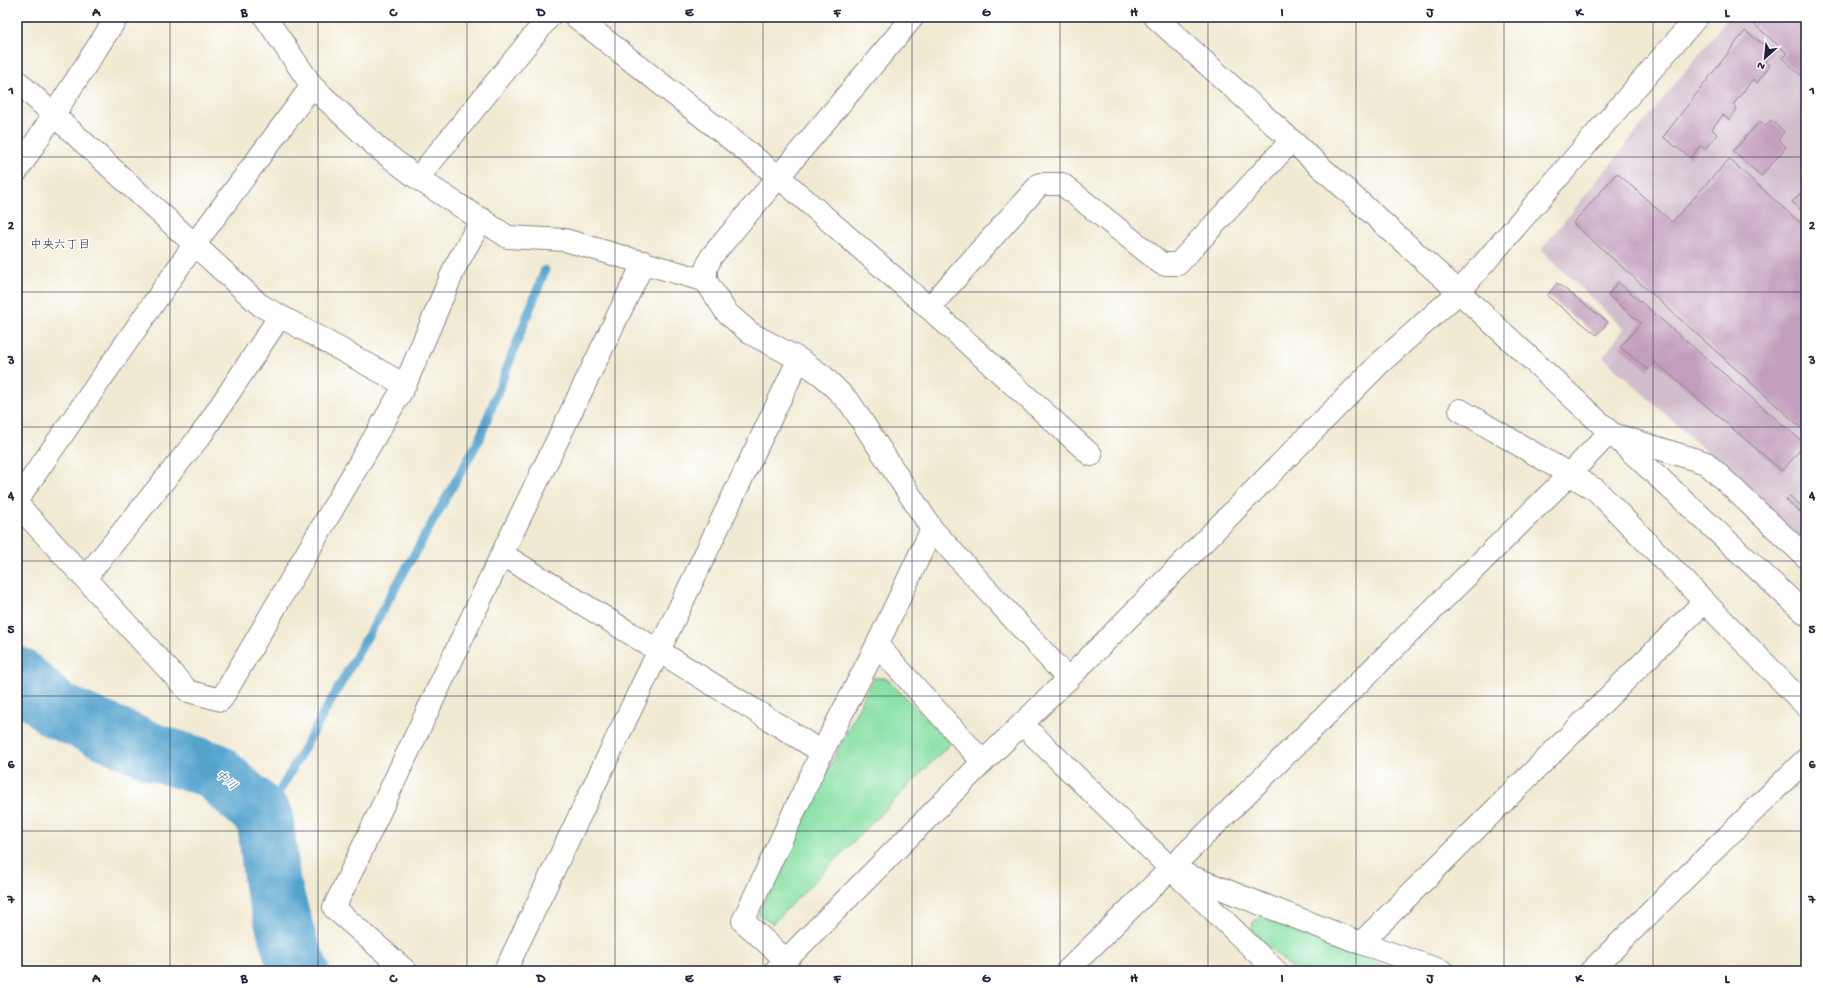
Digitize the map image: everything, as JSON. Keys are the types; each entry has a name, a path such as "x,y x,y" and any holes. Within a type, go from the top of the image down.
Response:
{"street":[{"path":"17,171 117,17"},
{"path":"264,17 312,86 378,148 417,178 508,237 565,240 706,280"},
{"path":"426,168 549,17"},
{"path":"576,17 779,177 929,308 1091,455"},
{"path":"913,17 711,257 706,268 706,280 726,312 750,333 799,359 823,376 850,403 932,529 1068,679"},
{"path":"1155,17 1459,292 1609,433 1806,614"},
{"path":"932,529 877,646 822,752 743,921 781,965 983,762 1068,679 1380,363 1459,292 1697,17"},
{"path":"17,82 260,305 405,385"},
{"path":"17,500 194,245 312,86"},
{"path":"929,308 1040,184 1062,184 1162,264 1178,264 1292,141"},
{"path":"17,504 188,691 221,700 405,385 456,265 482,219"},
{"path":"406,971 334,908 502,554 644,262"},
{"path":"85,578 201,434 280,316"},
{"path":"506,971 799,359"},
{"path":"1460,410 1596,490 1806,706"},
{"path":"1073,969 1170,869 1569,475 1609,433"},
{"path":"1609,433 1706,463 1806,557"},
{"path":"502,554 822,752"},
{"path":"1361,943 1704,602"},
{"path":"877,646 983,762"},
{"path":"1022,724 1276,971"},
{"path":"1591,971 1806,758"},
{"path":"1170,869 1361,943 1442,971"}],"shaded area":[{"path":"1729,17 1806,17 1806,543 1603,357 1624,329 1541,250"}],"green space":[{"path":"873,678 886,678 951,743 772,924 758,914"},
{"path":"1262,917 1398,971 1294,971 1252,931 1253,922"}],"building":[{"path":"1746,17 1806,17 1806,73 1803,77 1782,58 1787,53"},
{"path":"1745,31 1773,51 1765,61 1770,65 1757,83 1753,79 1733,105 1737,109 1729,120 1723,115 1712,129 1717,134 1705,149 1700,146 1691,158 1663,137"},
{"path":"1771,120 1784,132 1778,139 1786,147 1761,176 1733,151 1760,121 1765,126"},
{"path":"1729,159 1806,228 1806,432 1573,223 1617,173 1672,222"},
{"path":"1806,187 1806,215 1792,202"},
{"path":"1618,282 1805,444 1782,471 1655,362 1648,370 1620,347 1641,323 1608,295"},
{"path":"1557,283 1608,322 1597,335 1547,296"},
{"path":"1790,496 1806,510 1806,517 1786,500"}],"waterway":[{"path":"265,817 479,440 545,270"},
{"name":"中川","path":"17,675 56,710 154,752 213,770 265,817 272,882 291,950 301,971"}],"district":[{"name":"中央六丁目","path":"60,246"}]}
